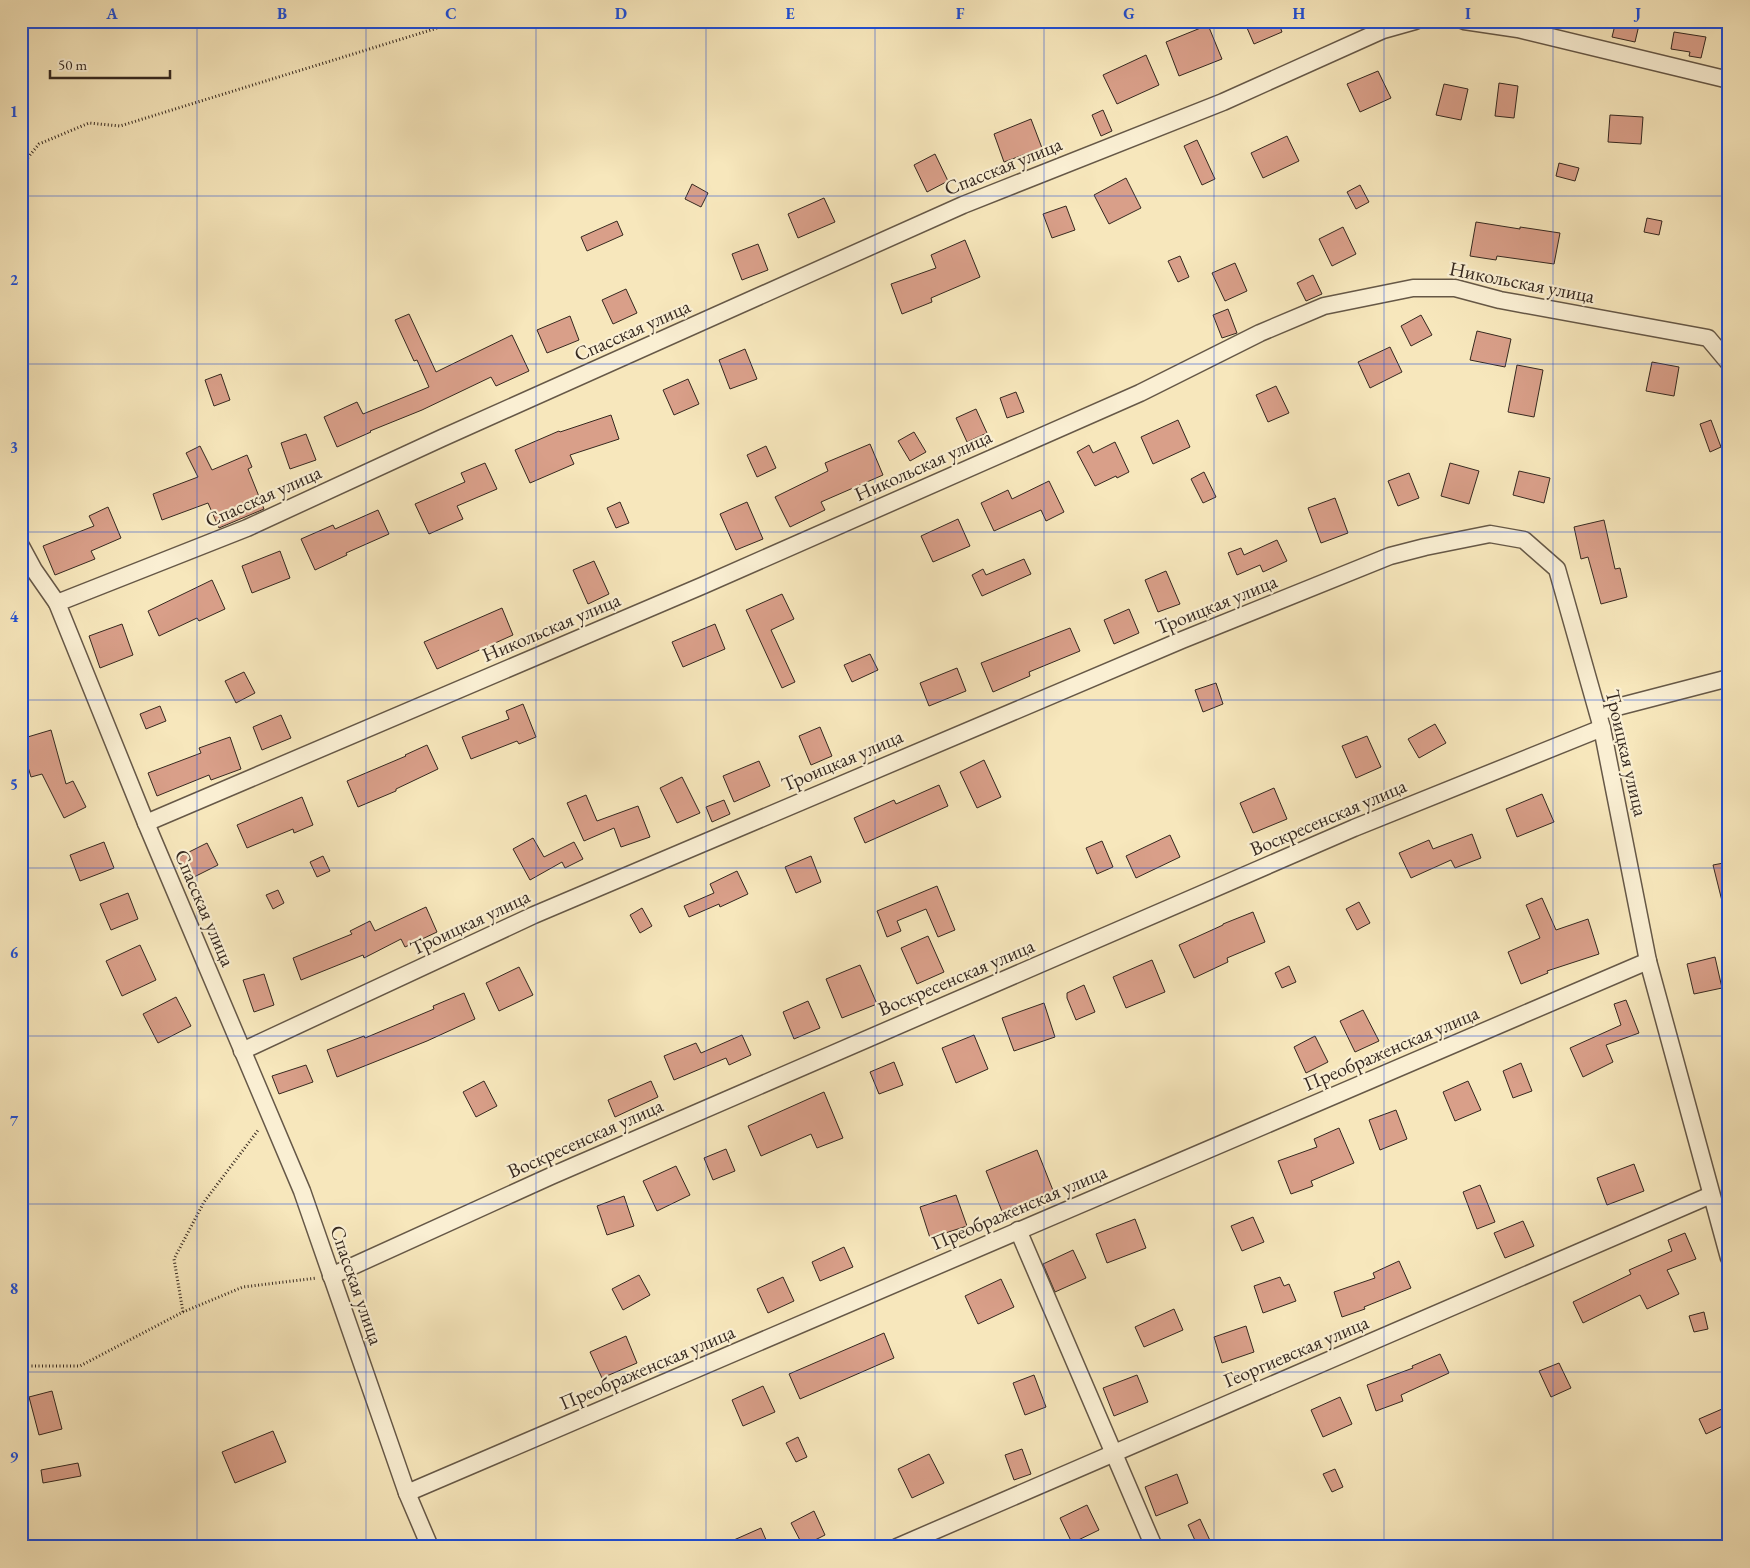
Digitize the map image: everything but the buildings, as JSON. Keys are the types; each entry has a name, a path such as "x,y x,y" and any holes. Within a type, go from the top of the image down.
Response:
{"street":[{"name":"Спасская улица","path":"430,1547 407,1494 302,1190 146,823 57,603 246,528 442,438 963,205 1222,102 1383,30 1415,21"},
{"path":"1464,21 1518,29 1729,80"},
{"name":"Никольская улица","path":"146,823 704,585 1140,393 1260,333 1324,306 1413,288 1456,288 1500,300 1708,338 1729,362"},
{"name":"Троицкая улица","path":"242,1051 534,915 1182,640 1390,556 1490,534 1524,540 1557,569 1602,728 1648,962 1729,1258"},
{"path":"21,546 34,570 57,603"},
{"path":"1598,712 1729,678"},
{"name":"Воскресенская улица","path":"331,1276 550,1176 1326,840 1602,728"},
{"name":"Преображенская улица","path":"407,1494 1018,1230 1648,962"},
{"name":"Георгиевская улица","path":"897,1547 1711,1195"},
{"path":"1018,1230 1154,1547"}],"path":[{"path":"21,166 39,144 89,123 120,126 460,21"},
{"path":"183,1312 174,1259 204,1202 269,1114"},
{"path":"21,1366 80,1366 183,1312 243,1287 331,1276"}]}
